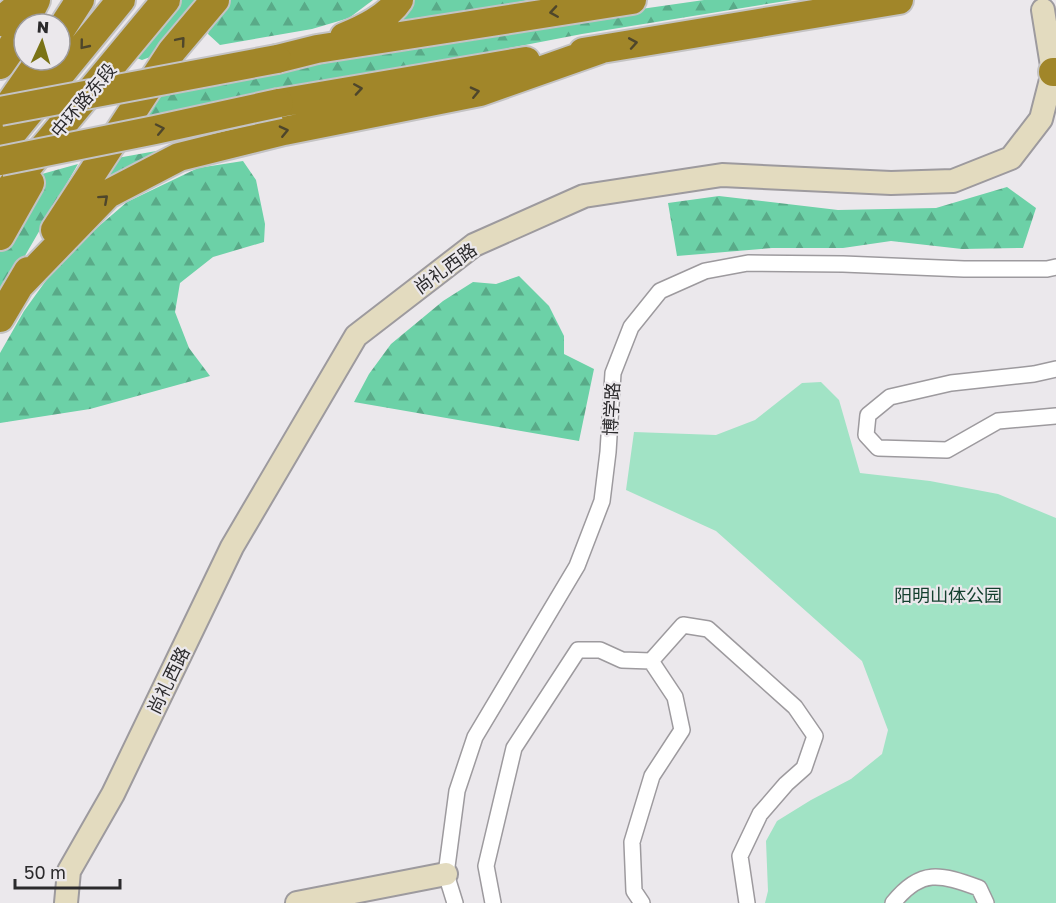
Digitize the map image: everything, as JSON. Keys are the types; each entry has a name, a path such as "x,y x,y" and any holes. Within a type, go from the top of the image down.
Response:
{"highway":[{"path":"0,22 25,0"},
{"path":"0,64 9,52 36,0"},
{"name":"中环路东段","path":"0,148 121,0"},
{"name":"中环路东段","path":"0,200 166,0"},
{"path":"0,318 172,51 215,0"},
{"path":"317,49 368,27 399,0"},
{"path":"0,111 277,59 317,49 632,0"},
{"path":"0,161 279,102 899,0"},
{"path":"19,286 108,194 179,157 284,131 480,92 602,49"},
{"path":"0,118 32,72"},
{"path":"0,236 59,129"}],"street":[{"name":"尚礼西路","path":"66,903 69,871 113,795 232,547 356,336 474,245 584,196 722,175 891,183 953,181 1011,158 1041,119 1054,72 1043,10"},
{"name":"博学路","path":"455,903 446,874 458,791 475,736 577,566 602,501 613,373 631,327 660,291 705,271 748,263 964,269 1047,269 1056,267"},
{"path":"1056,369 1034,375 951,383 890,397 868,415 866,435 878,448 947,450 998,420 1056,416"},
{"path":"651,661 683,625 708,629 795,707 815,736 804,768 786,784 760,814 740,856 747,903"},
{"path":"493,903 486,866 514,748 565,669 578,650 600,650 622,660 651,661"},
{"path":"642,903 634,891 632,842 652,776 682,730 675,697 651,661"},
{"path":"297,903 446,874"},
{"path":"892,903 902,891 923,877 948,877 978,888 986,903"}],"green space":[{"path":"179,0 196,0 156,55 142,60 134,57"},
{"path":"228,0 373,0 349,18 312,29 220,45 208,34 213,16"},
{"path":"413,0 529,0 396,26 412,5"},
{"path":"704,0 792,0 582,34 139,120 149,96 543,23"},
{"path":"184,146 78,204 106,160"},
{"path":"243,161 256,180 265,224 264,242 213,257 180,283 175,312 189,348 210,376 90,409 0,423 0,353 24,311 63,257 127,202 198,168"},
{"path":"78,164 0,299 0,245 42,174"},
{"path":"1007,187 1036,208 1023,248 962,249 891,241 843,248 772,248 677,256 668,203 719,196 838,210 936,208"},
{"path":"519,276 549,306 564,336 564,354 594,369 579,441 354,402 369,374 391,344 443,301 473,282 496,284"},
{"name":"阳明山体公园","path":"821,382 839,400 860,473 930,481 998,494 1056,518 1056,903 765,903 768,891 766,841 777,821 851,779 882,754 888,730 862,661 716,531 626,490 634,432 716,435 755,420 802,383"}]}
